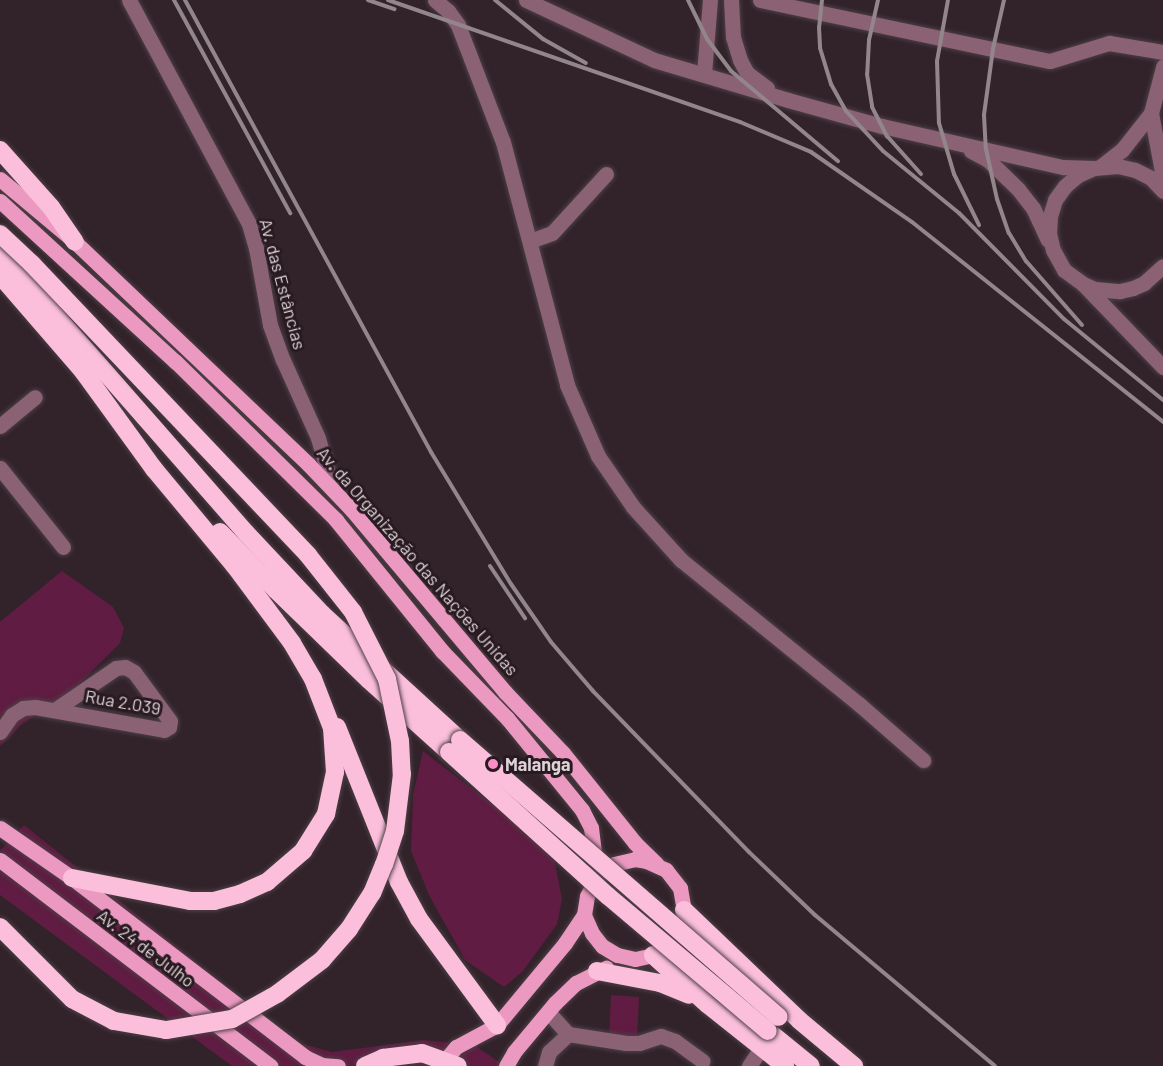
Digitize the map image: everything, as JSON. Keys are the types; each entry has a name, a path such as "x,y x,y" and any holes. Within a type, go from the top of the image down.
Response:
{"highway":[{"path":"0,150 51,207 75,242"},
{"path":"0,234 32,264 300,547 353,612 387,679 400,741 402,774 395,831 384,864 372,892 349,930 322,960 277,994 232,1019 166,1030 114,1022 72,999 0,927"},
{"path":"0,252 246,533 322,614 454,746 770,1032 811,1066"},
{"path":"0,275 203,514 268,582 369,680 454,746"},
{"path":"82,370 154,469 234,565 292,644 351,757 399,882 419,919 497,1025"},
{"path":"65,873 190,901 214,901 240,894 267,882 303,852 326,814 335,772 332,728 324,705"},
{"path":"684,910 799,1020 854,1066"},
{"path":"653,955 707,1004"},
{"path":"597,971 670,986 837,1066"},
{"path":"770,1032 785,1066"},
{"path":"365,1066 401,1054 422,1053 452,1063"}],"main road":[{"name":"Av. da Organização das Nações Unidas","path":"0,179 75,242 189,348 333,490 506,692 540,726 635,843 657,864"},
{"name":"Av. da Organização das Nações Unidas","path":"0,201 176,362 336,520 442,651 507,718 582,810 591,828 597,877"},
{"name":"Av. 24 de Julho","path":"0,828 65,873 305,1057 322,1065 338,1066"},
{"path":"452,1063 456,1047 497,1025 565,943 584,915 587,896 597,877 614,864 624,860 635,859 657,864 666,870 680,888 684,910 683,921 672,941 653,955 597,971 576,983 514,1052 506,1066"},
{"name":"Av. 24 de Julho","path":"0,860 265,1065"},
{"path":"584,915 592,933 602,946 617,955 635,959"}],"street":[{"name":"Av. das Estâncias","path":"129,0 243,211 256,248 270,324 282,360 318,438 333,490"},
{"path":"435,0 448,11 458,25 503,142 567,385 598,456 633,507 681,560 860,705 923,760"},
{"path":"526,0 654,60 788,100 1063,167 1118,166 1135,170 1151,178 1163,191"},
{"path":"704,74 710,0"},
{"path":"731,0 734,43 747,73 763,86 788,100"},
{"path":"760,0 1050,61 1109,43 1163,52"},
{"path":"1053,250 1049,233 1050,216 1056,200 1065,186 1078,175 1097,167 1122,150 1151,113 1163,67"},
{"path":"1151,113 1163,177"},
{"path":"956,142 988,159 1018,189 1033,208 1064,270 1083,284 1163,367"},
{"path":"530,241 552,233 606,174"},
{"path":"1083,284 1101,290 1120,291 1144,283 1163,266"},
{"path":"0,426 35,397"},
{"path":"2,475 63,547"},
{"name":"Rua 2.039","path":"0,732 12,715 23,708 56,709 164,730 169,727 170,721 134,672 125,667 116,668 56,709"},
{"path":"548,1012 568,1034 626,1043 639,1043 661,1035 675,1041 703,1061"},
{"path":"749,1066 770,1032"},
{"path":"544,1066 549,1052 568,1034"}],"shaded area":[{"path":"62,571 113,607 124,628 120,643 80,683 20,726 0,746 0,622"},
{"path":"423,751 489,802 521,817 555,863 562,899 557,924 523,971 504,987 465,960 429,895 411,851 413,795"},
{"path":"24,825 296,1042 332,1052 424,1040 474,1045 505,1066 232,1066 0,895 0,851"},
{"path":"611,995 639,997 637,1041 609,1040"}],"railway":[{"path":"174,0 290,213"},
{"path":"185,0 431,452 511,584 551,642 593,691 749,852 815,915 995,1066"},
{"path":"368,0 394,9"},
{"path":"388,0 740,122 811,152 912,222 1163,422"},
{"path":"495,0 543,39 586,63"},
{"path":"688,0 707,39 731,71 838,161"},
{"path":"822,0 819,27 820,48 831,84 846,111 883,151 959,213 1064,319 1163,400"},
{"path":"878,0 869,40 867,74 872,107 887,136 921,174"},
{"path":"948,0 937,61 939,123 954,174 979,225"},
{"path":"1004,0 993,49 984,115 986,149 997,199 1009,233 1026,261 1082,325"},
{"path":"490,566 525,618"}],"place":[{"name":"Malanga","path":"493,764"}]}
